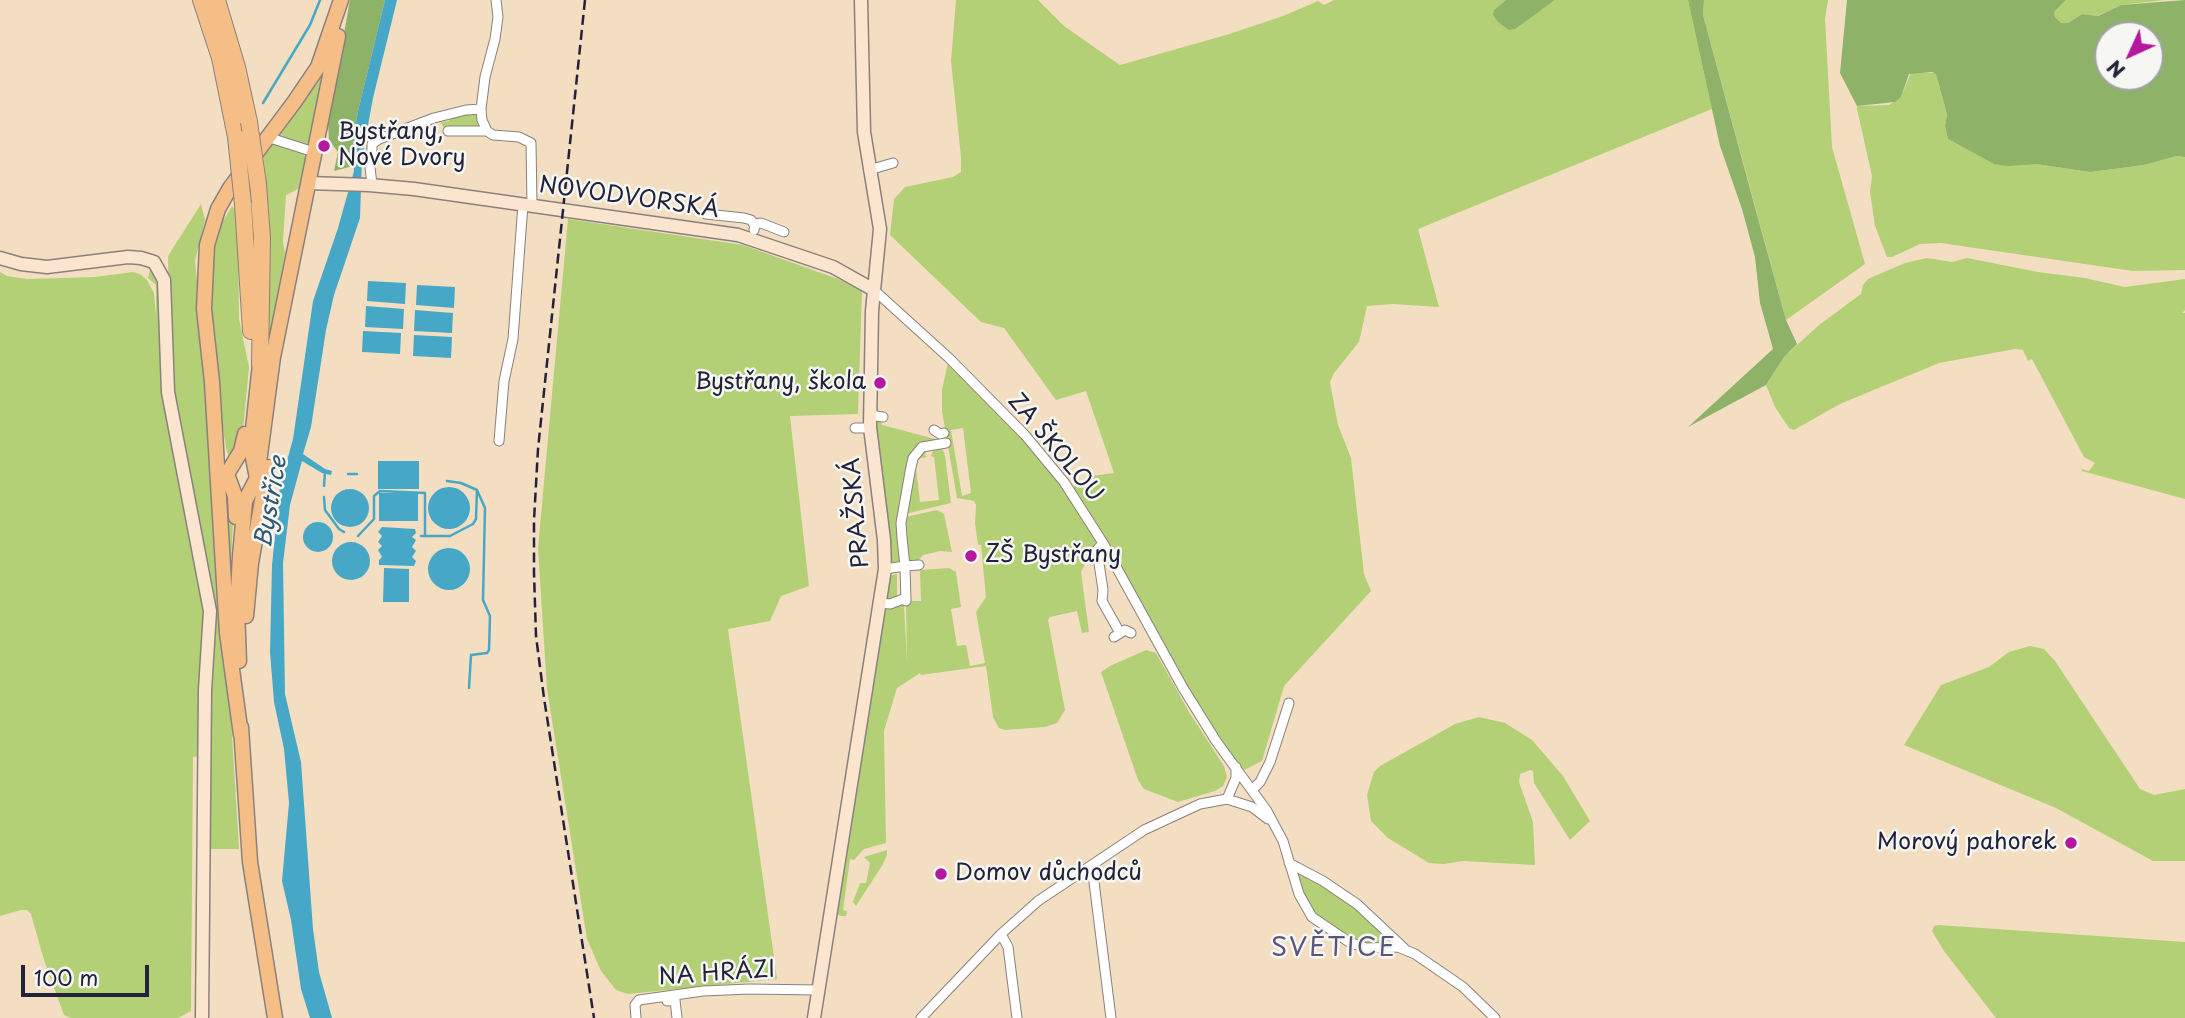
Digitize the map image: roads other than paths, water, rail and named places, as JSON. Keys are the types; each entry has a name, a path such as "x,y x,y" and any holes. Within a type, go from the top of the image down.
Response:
{"highway":[{"path":"201,0 220,58 236,137 257,364"},
{"path":"217,0 237,67 258,184 262,238 257,364"}],"main road":[{"path":"238,692 227,633 212,382 203,297 209,236 225,195 318,67 343,0"},
{"path":"255,470 273,357 343,0"},
{"path":"238,692 248,582 270,457 281,326"},
{"path":"238,692 238,588 245,505 250,489 256,481 251,442 257,364"},
{"path":"257,364 246,429 227,477 234,489 236,506 232,608 250,862 275,1018"},
{"path":"212,382 223,450 233,464"},
{"path":"233,464 247,461 255,470"},
{"path":"234,489 250,489"}],"street":[{"path":"496,0 496,28 485,77 482,120 487,131 493,135 526,139 531,143 528,205 512,347 504,381 499,441"},
{"name":"PRAŽSKÁ","path":"814,1018 885,569 875,420 874,290 880,229 864,132 861,0"},
{"path":"369,185 372,144 379,139 434,118 466,110 481,110"},
{"path":"448,131 487,131"},
{"path":"267,137 314,152"},
{"path":"869,170 893,163"},
{"name":"NOVODVORSKÁ","path":"308,183 369,185 738,235 753,233 833,267 874,290"},
{"path":"706,214 751,220 753,233"},
{"path":"753,233 761,223 784,232"},
{"path":"0,258 21,264 61,267 128,257 141,258 154,262 164,280 168,392 210,611 205,690 202,1018"},
{"name":"ZA ŠKOLOU","path":"874,290 949,358 1025,435 1064,482 1103,543 1182,688 1253,789 1276,828 1283,841 1306,910 1321,925 1349,942 1366,948 1404,948"},
{"path":"856,428 875,420"},
{"path":"934,430 940,434 942,440"},
{"path":"927,457 929,451 942,440"},
{"path":"880,603 890,604 906,600 901,523 913,458 922,447 942,440"},
{"path":"1103,543 1097,550 1102,601 1121,634"},
{"path":"885,569 919,565"},
{"path":"1253,789 1260,782 1270,762 1289,703"},
{"path":"1227,799 1236,778 1236,767"},
{"path":"921,1018 1000,934 1038,901 1144,830 1200,804 1227,799 1252,807 1276,828"},
{"path":"1289,863 1323,881 1357,905 1404,948 1463,987 1495,1018"},
{"path":"1092,866 1111,1018"},
{"path":"1000,934 1008,947 1017,1018"},
{"name":"NA HRÁZI","path":"639,1014 635,1005 639,1000 703,991 769,988 818,990"},
{"path":"639,1014 639,1004 674,1000 677,1018"}],"water":[{"path":"385,0 397,0 373,98 362,158 360,218 334,295 311,427 303,454 332,471 331,475 322,473 302,461 290,505 283,563 285,694 301,762 313,929 319,972 332,1018 310,1018 301,989 291,920 282,881 289,803 284,749 274,702 270,652 272,565 280,486 293,439 313,301 354,171 352,150 358,111"},
{"path":"368,281 406,283 405,304 367,301"},
{"path":"417,285 455,287 454,308 416,305"},
{"path":"366,306 404,309 403,329 365,327"},
{"path":"415,310 453,313 452,333 414,331"},
{"path":"363,331 401,333 400,354 362,352"},
{"path":"414,335 452,337 451,358 413,356"},
{"path":"378,461 419,461 419,489 378,489"},
{"path":"449,487 464,493 470,508 464,523 449,529 434,523 428,508 434,493"},
{"path":"350,489 363,495 369,508 363,521 350,527 337,521 331,508 337,495"},
{"path":"379,493 418,493 418,521 379,521"},
{"path":"318,522 329,526 333,537 329,548 318,552 307,548 303,537 307,526"},
{"path":"382,527 415,529 416,533 412,537 416,540 412,547 416,551 412,557 416,561 414,566 379,565 382,557 378,550 382,546 378,542 382,536 378,532"},
{"path":"351,542 364,548 370,561 364,574 351,580 338,574 332,561 338,548"},
{"path":"449,548 464,554 470,569 464,584 449,590 434,584 428,569 434,554"},
{"path":"384,568 409,569 409,602 383,602"}],"waterway":[{"path":"263,103 310,25 320,0"},
{"path":"324,486 325,472"},
{"path":"348,474 357,474"},
{"path":"447,481 461,483 477,490 485,508 483,600 490,616 489,650 487,653 471,655 469,688"},
{"path":"421,536 450,536 473,524 476,519 477,490"},
{"path":"358,536 374,519 374,496 380,491 425,493 425,536"},
{"path":"324,497 325,510 344,532"}],"railway":[{"path":"585,0 538,449 534,573 536,636 544,698 594,1018"}],"place":[{"name":"Bystřany, Nové Dvory","path":"324,146"},
{"name":"Bystřany, škola","path":"880,383"},
{"name":"ZŠ Bystřany","path":"971,556"},
{"name":"Morový pahorek","path":"2071,843"},
{"name":"Domov důchodců","path":"941,874"}],"district":[{"name":"SVĚTICE","path":"1334,949"}],"water label":[{"name":"Bystřice","path":"272,502"}]}
